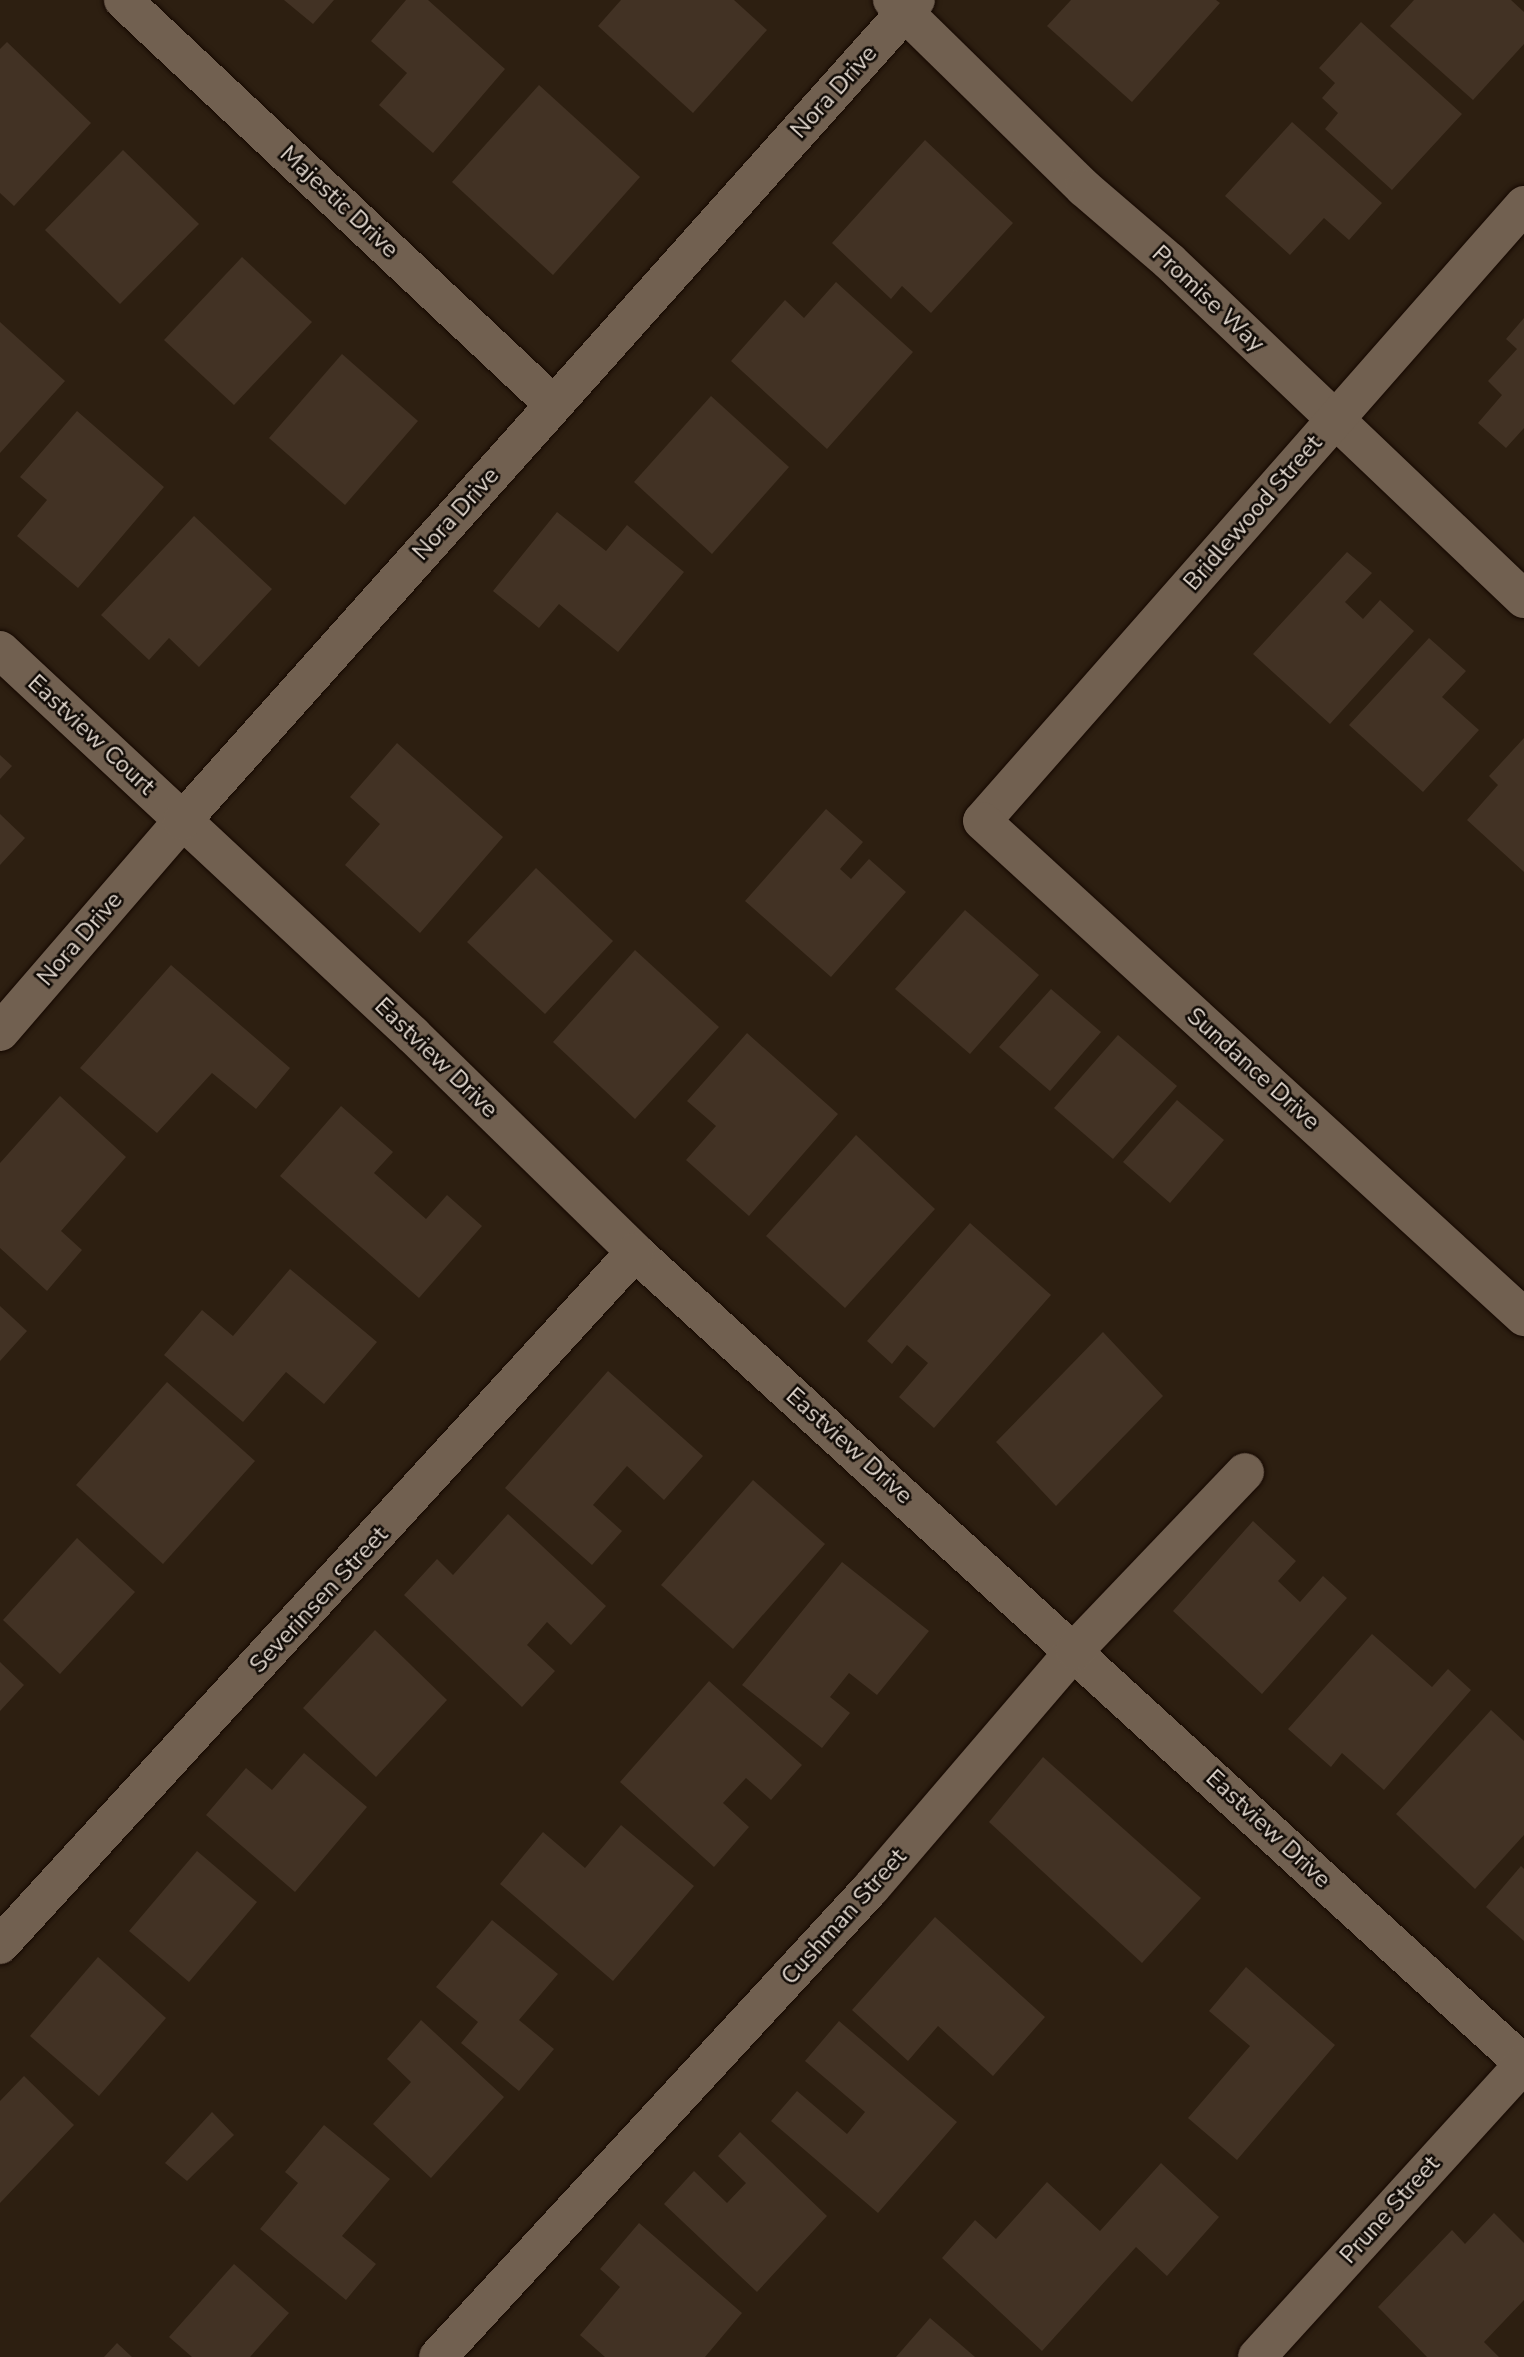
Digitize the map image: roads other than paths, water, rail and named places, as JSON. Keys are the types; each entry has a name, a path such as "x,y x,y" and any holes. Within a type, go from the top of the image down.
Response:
{"street":[{"name":"Majestic Drive","path":"123,0 554,405"},
{"name":"Nora Drive","path":"0,1032 182,821 554,405 905,4"},
{"name":"Promise Way","path":"905,4 1084,188 1169,261 1524,599"},
{"name":"Bridlewood Street","path":"982,821 1524,205"},
{"name":"Eastview Court","path":"0,650 182,821"},
{"name":"Eastview Drive","path":"182,821 413,1035 635,1252 1074,1650 1524,2064"},
{"name":"Sundance Drive","path":"982,821 1524,1317"},
{"name":"Severinsen Street","path":"0,1945 635,1252"},
{"name":"Cushman Street","path":"438,2357 862,1898 1074,1650 1245,1472"},
{"name":"Prune Street","path":"1257,2357 1524,2064"}]}
